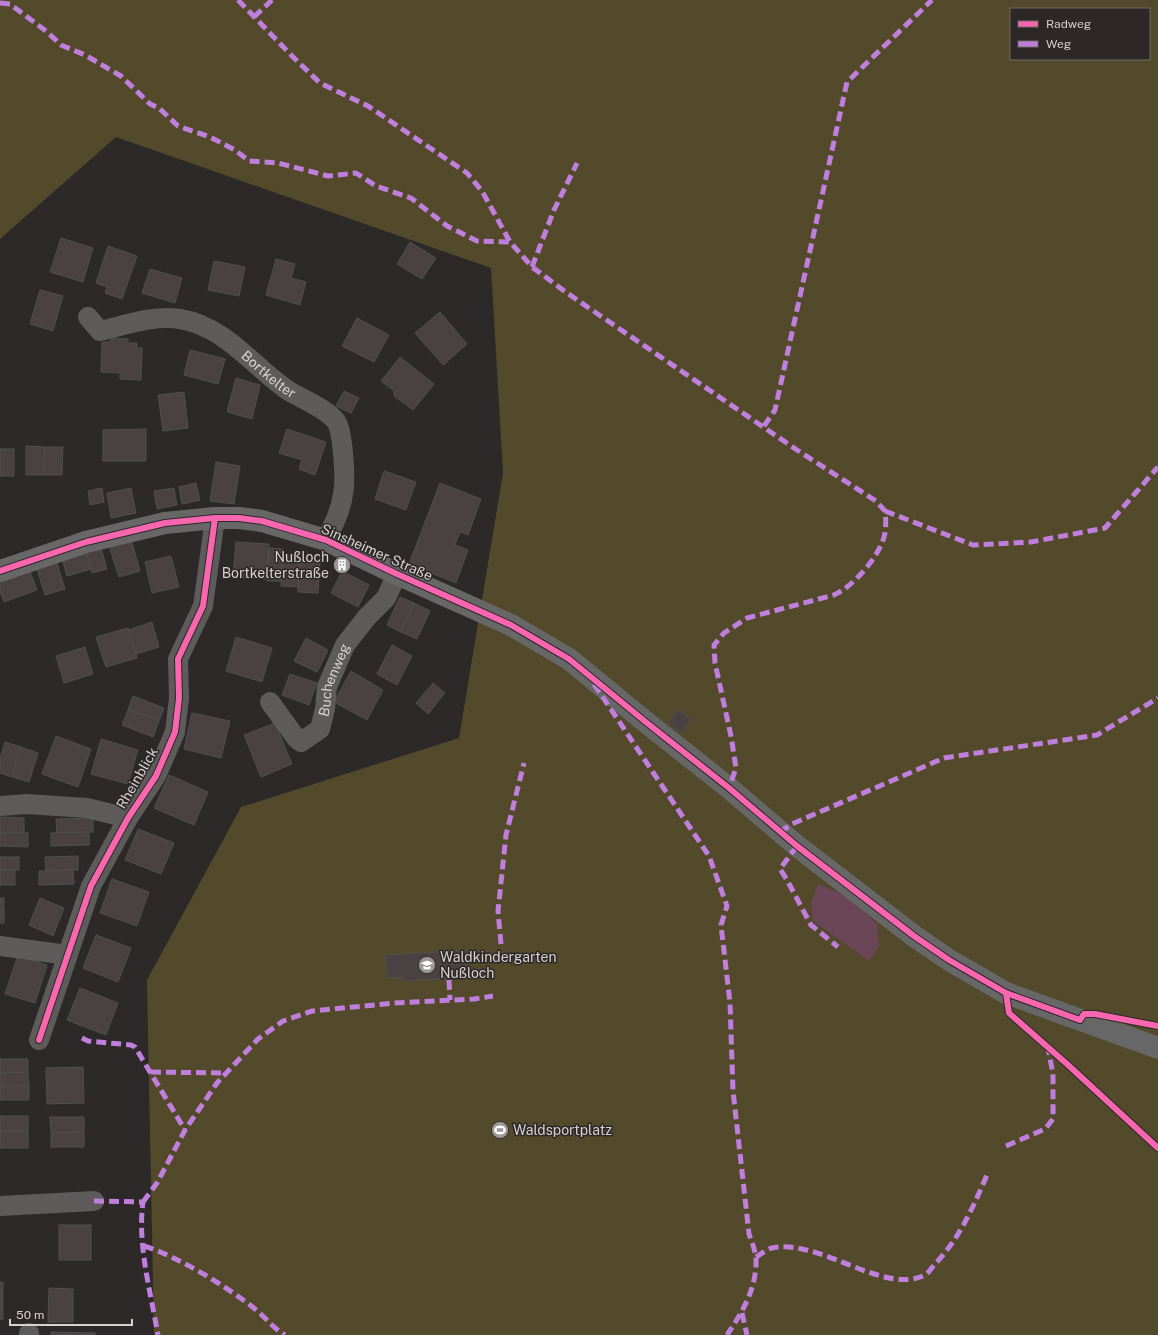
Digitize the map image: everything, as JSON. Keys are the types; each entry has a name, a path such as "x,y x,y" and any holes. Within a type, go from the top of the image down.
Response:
{"street":[{"name":"Bortkelter","path":"88,316 100,331 157,318 181,320 202,326 244,352 286,389 319,407 338,424 343,456 343,494 335,520 326,540"},
{"name":"Sinsheimer Straße","path":"0,572 86,542 165,523 215,518 262,521 326,540 397,574 511,625 569,659 647,724 729,788 797,846 914,936 949,960 1006,993 1158,1048"},
{"name":"Rheinblick","path":"39,1040 91,886 128,818 156,776 175,732 179,698 178,659 203,606 215,518"},
{"name":"Buchenweg","path":"270,702 296,738 301,742 320,730 325,709 327,687 345,645 367,616 386,598 397,574"},
{"name":"Rheinblick","path":"0,806 27,804 87,808 128,818"},
{"path":"0,946 68,955"},
{"path":"0,1206 94,1201"}],"shaded area":[{"path":"0,0 1158,0 1158,1335 154,1335 147,980 241,807 459,738 503,473 491,268 116,137 0,239"},
{"path":"818,884 849,897 877,924 879,946 869,961 813,921 811,904"}],"building":[{"path":"61,238 93,248 83,282 50,272"},
{"path":"410,242 436,258 422,279 397,264"},
{"path":"108,246 137,256 122,299 105,293 107,287 96,283"},
{"path":"276,259 295,264 291,278 306,282 300,305 266,295"},
{"path":"214,261 245,267 239,296 208,290"},
{"path":"150,269 182,278 175,303 142,293"},
{"path":"40,290 63,296 53,331 30,324"},
{"path":"440,312 467,344 443,365 415,333"},
{"path":"357,318 389,335 374,362 342,346"},
{"path":"111,338 128,339 128,343 137,343 137,348 142,348 141,380 120,379 120,373 101,372 102,342 110,342"},
{"path":"190,350 225,359 218,384 184,375"},
{"path":"400,357 434,384 413,410 394,396 394,391 381,381"},
{"path":"236,378 260,385 252,419 227,412"},
{"path":"344,391 359,398 351,413 336,406"},
{"path":"184,392 188,428 163,431 158,395"},
{"path":"146,429 146,461 103,461 103,430"},
{"path":"287,429 326,442 315,475 299,469 302,460 279,453"},
{"path":"26,446 45,447 44,475 26,475"},
{"path":"45,447 63,447 62,475 44,475"},
{"path":"0,449 14,449 14,476 0,476"},
{"path":"216,462 240,466 234,504 210,501"},
{"path":"384,471 416,482 406,510 375,499"},
{"path":"196,483 200,500 182,504 179,487"},
{"path":"440,483 481,499 468,535 460,532 455,545 468,550 456,583 409,564"},
{"path":"102,488 104,502 90,505 88,491"},
{"path":"131,488 136,513 111,518 107,493"},
{"path":"174,488 177,505 157,509 154,491"},
{"path":"131,539 140,571 119,577 109,546"},
{"path":"236,542 269,544 267,579 233,577"},
{"path":"101,548 107,569 92,573 86,552"},
{"path":"269,548 283,549 281,581 267,581"},
{"path":"86,552 91,569 67,576 62,559"},
{"path":"283,554 300,555 298,587 281,586"},
{"path":"171,556 179,587 152,593 145,562"},
{"path":"300,559 320,561 318,593 298,592"},
{"name":"Nußloch Bortkelterstraße","path":"339,561 347,564 345,569 337,566"},
{"path":"57,563 65,589 45,595 37,569"},
{"path":"30,571 37,590 4,602 0,591 0,582"},
{"path":"342,571 369,585 358,607 331,593"},
{"path":"400,597 414,603 401,632 387,625"},
{"path":"414,603 430,611 417,639 401,632"},
{"path":"152,622 159,647 136,654 128,630"},
{"path":"128,628 137,658 106,667 96,637"},
{"path":"236,637 272,648 262,682 226,671"},
{"path":"306,638 328,650 317,672 294,661"},
{"path":"392,645 412,656 397,685 377,674"},
{"path":"85,647 93,674 64,683 56,656"},
{"path":"351,671 383,690 367,720 334,702"},
{"path":"290,674 317,683 309,705 282,695"},
{"path":"433,683 445,693 428,714 416,703"},
{"path":"133,696 164,708 159,721 128,710"},
{"path":"128,710 159,721 153,737 122,725"},
{"path":"678,710 691,719 682,733 668,723"},
{"path":"192,713 230,721 221,758 184,749"},
{"path":"275,723 292,764 261,777 244,735"},
{"path":"56,736 91,749 78,787 42,774"},
{"path":"101,739 138,750 128,784 91,774"},
{"path":"5,742 21,747 12,777 0,773 0,759"},
{"path":"21,747 38,753 29,782 12,777"},
{"path":"169,775 208,792 194,825 154,808"},
{"path":"0,817 24,818 24,833 0,833"},
{"path":"93,818 93,832 57,833 56,819"},
{"path":"138,829 174,843 161,874 125,860"},
{"path":"89,832 89,845 51,846 51,833"},
{"path":"0,833 28,833 28,847 0,846"},
{"path":"78,856 78,870 46,871 45,857"},
{"path":"0,857 19,857 19,870 0,870"},
{"path":"0,870 15,870 15,885 0,885"},
{"path":"73,870 74,884 39,885 39,871"},
{"path":"112,879 149,892 137,926 100,913"},
{"path":"0,898 4,898 4,911 0,911"},
{"path":"40,898 64,908 53,936 29,925"},
{"path":"0,911 4,911 4,923 0,923"},
{"path":"96,935 131,948 118,982 83,968"},
{"path":"467,950 468,972 451,973 452,978 402,981 402,977 387,978 385,955"},
{"path":"18,955 47,965 35,1003 5,994"},
{"path":"80,988 118,1003 106,1035 67,1020"},
{"path":"0,1059 28,1059 28,1072 0,1073"},
{"path":"83,1067 84,1103 47,1104 46,1068"},
{"path":"28,1072 29,1086 0,1087 0,1073"},
{"path":"29,1086 29,1100 0,1100 0,1087"},
{"path":"0,1116 28,1116 28,1131 0,1131"},
{"path":"50,1117 84,1117 84,1132 51,1133"},
{"path":"0,1131 28,1131 28,1148 0,1148"},
{"path":"84,1132 84,1147 51,1147 51,1133"},
{"path":"59,1225 91,1225 91,1260 59,1260"},
{"path":"0,1282 3,1282 3,1319 0,1319"},
{"path":"49,1288 73,1289 73,1322 48,1322"},
{"path":"51,1332 95,1333 95,1335 51,1335"}],"marked path":[{"path":"238,0 320,83 368,106 467,173 482,191 510,242 532,267 567,293 797,450 876,501 885,511 885,533 878,551 866,569 850,585 834,595 747,618 724,633 714,645 715,663 731,736 736,768 729,788"},
{"path":"254,17 272,0"},
{"path":"764,426 775,410 847,82 932,0"},
{"path":"0,3 10,4 46,31 61,45 85,55 121,76 150,104 159,108 178,126 210,137 235,150 249,161 278,163 328,176 356,173 376,186 411,198 447,226 477,241 510,242"},
{"path":"532,267 554,210 577,163"},
{"path":"885,511 973,545 1031,542 1105,528 1158,467"},
{"path":"594,684 709,856 727,906 721,925 730,1003 733,1091 749,1234 756,1258 756,1269 748,1299 727,1335"},
{"path":"780,832 792,824 944,758 1097,735 1158,698"},
{"path":"501,944 498,911 506,835 524,763"},
{"path":"797,846 780,869 811,925 838,947"},
{"path":"449,980 450,1000"},
{"path":"143,1202 157,1183 185,1130 217,1083 258,1039 283,1021 312,1011 395,1003 474,999 493,996"},
{"path":"82,1038 88,1041 131,1045 135,1047 185,1130"},
{"path":"1006,1146 1045,1129 1053,1119 1053,1074 1048,1048"},
{"path":"151,1072 226,1073"},
{"path":"756,1257 772,1248 791,1247 810,1251 871,1273 891,1278 909,1279 925,1275 944,1254 959,1233 987,1175"},
{"path":"94,1201 143,1202 143,1252 158,1335"},
{"path":"144,1246 172,1257 202,1273 255,1309 285,1335"},
{"path":"742,1313 747,1335"}],"cycle path":[{"path":"0,571 86,542 165,523 215,518 239,518 262,521 326,540 397,574 511,625 569,659 729,788 797,846 914,936 949,960 1006,993 1080,1020 1084,1014 1095,1014 1158,1026"},
{"path":"39,1040 91,886 128,818 156,776 175,732 179,698 178,659 203,606 215,518"},
{"path":"1006,993 1009,1013 1158,1148"}],"place":[{"name":"Nußloch Bortkelterstraße","path":"342,565"},
{"name":"Waldkindergarten Nußloch","path":"427,965"},
{"name":"Waldsportplatz","path":"500,1130"}]}
